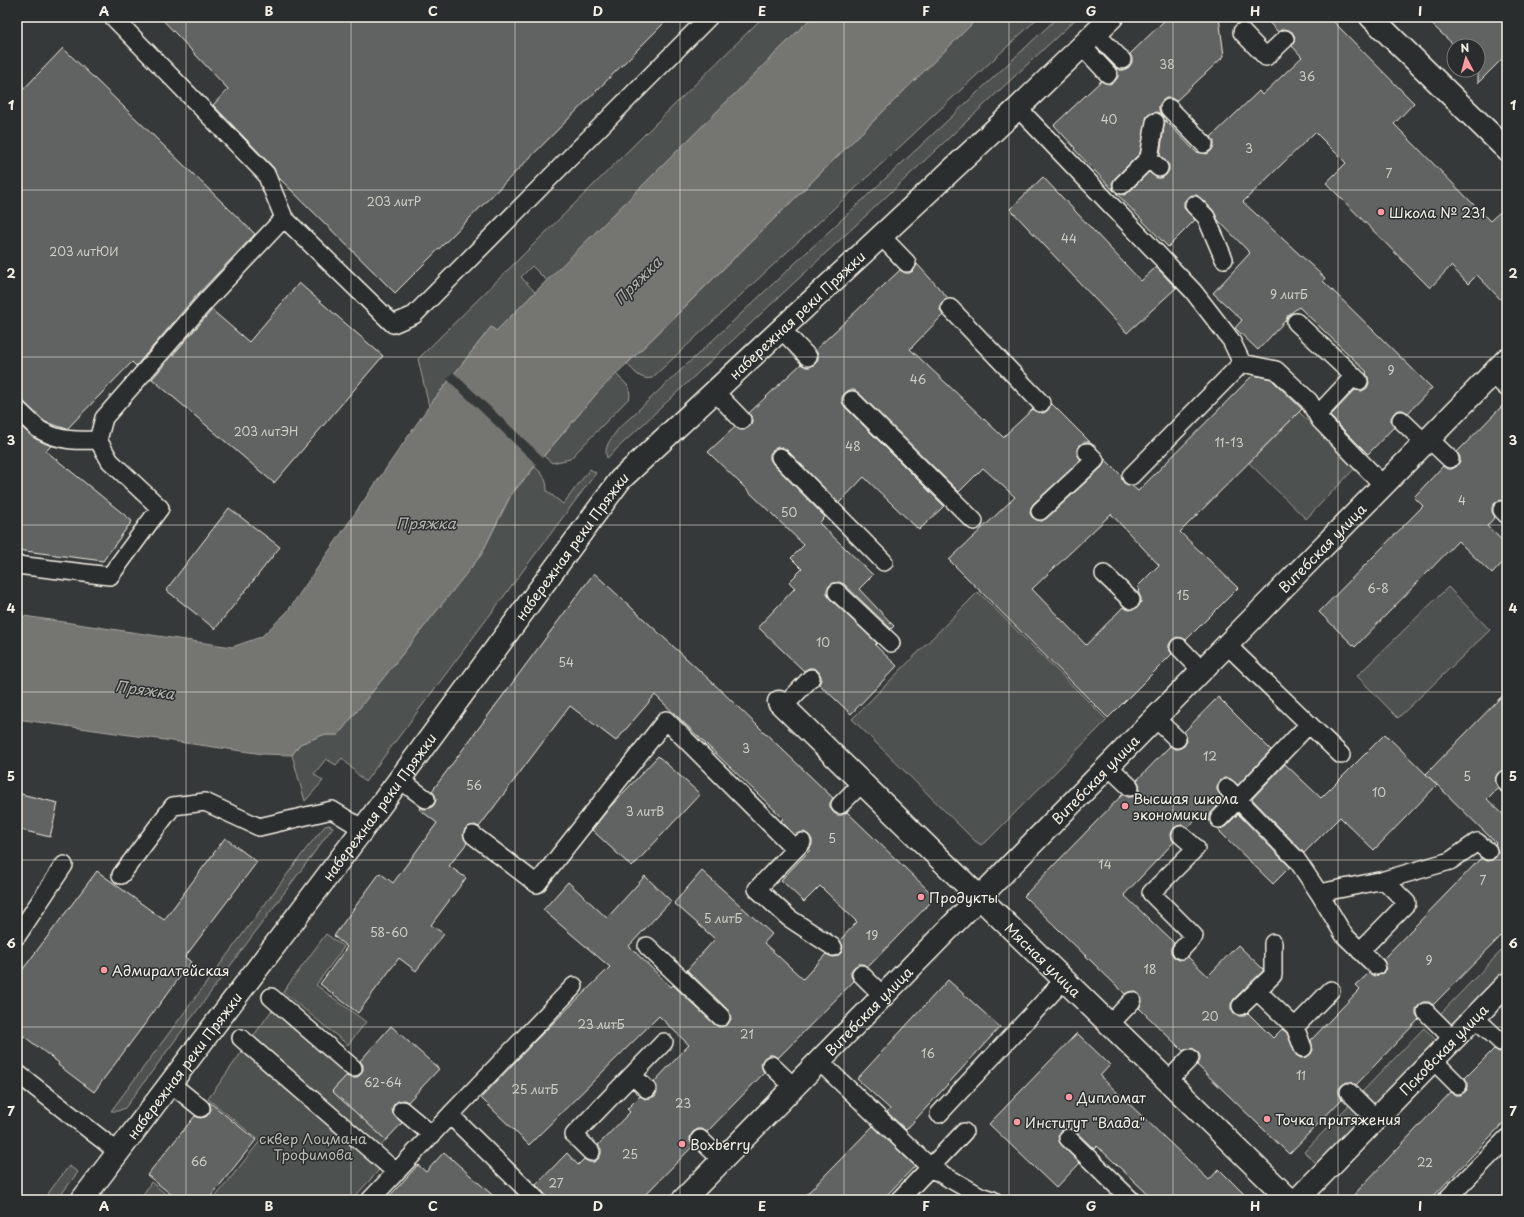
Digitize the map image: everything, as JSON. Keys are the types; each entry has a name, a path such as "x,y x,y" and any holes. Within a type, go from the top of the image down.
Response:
{"street":[{"name":"набережная реки Пряжки","path":"82,1200 363,829 620,480 1018,108 1112,17"},
{"path":"1371,17 1507,150"},
{"name":"Витебская улица","path":"683,1200 1427,441 1502,374"},
{"name":"Мясная улица","path":"781,704 1290,1200"},
{"name":"Псковская улица","path":"1297,1200 1507,984"}],"lane":[{"path":"114,17 266,174 284,218 393,324 414,315 709,17"},
{"path":"1242,32 1266,57 1285,38"},
{"path":"1089,40 1122,60"},
{"path":"1089,40 1108,74"},
{"path":"1018,108 1193,291 1231,340 1242,363"},
{"path":"1169,108 1204,144"},
{"path":"1122,185 1154,163 1155,122"},
{"path":"1194,205 1206,217 1224,259"},
{"path":"17,565 110,576 160,508 110,461 98,440 104,418 205,302 284,218"},
{"path":"881,236 907,263"},
{"path":"950,308 1041,402"},
{"path":"1296,322 1356,378 1324,408 1316,413"},
{"path":"781,330 808,357"},
{"path":"1242,363 1276,370 1309,401 1320,420 1384,486"},
{"path":"1131,476 1242,363"},
{"path":"714,392 742,420"},
{"path":"852,400 974,521"},
{"path":"17,408 40,429 62,439 75,441 98,440"},
{"path":"1400,420 1450,459"},
{"path":"1040,511 1095,460 1087,452"},
{"path":"780,457 884,562"},
{"path":"1104,574 1130,600"},
{"path":"837,592 861,624 891,643"},
{"path":"1227,645 1341,755"},
{"path":"1179,647 1202,671"},
{"path":"781,704 812,678"},
{"path":"1155,718 1177,739"},
{"path":"473,835 537,884 666,720 798,846 757,889 789,918 833,947"},
{"path":"1219,819 1232,794 1309,724"},
{"path":"1108,766 1130,787"},
{"path":"399,779 426,799"},
{"path":"840,805 862,784"},
{"path":"1232,794 1297,860 1344,935 1376,966"},
{"path":"121,875 173,806 205,802 259,827 332,810 363,829"},
{"path":"1181,835 1196,848 1151,893 1194,936 1181,950"},
{"path":"1319,893 1384,880 1450,861 1477,842 1488,851"},
{"path":"17,936 64,866"},
{"path":"1360,950 1407,903 1384,880"},
{"path":"1241,1006 1273,975 1273,943"},
{"path":"647,946 721,1017"},
{"path":"861,974 883,996"},
{"path":"939,1114 1064,980"},
{"path":"370,1200 574,986"},
{"path":"1295,1027 1331,990"},
{"path":"1257,991 1295,1027 1303,1048"},
{"path":"271,997 354,1068"},
{"path":"1110,1024 1132,1001"},
{"path":"1426,1012 1453,1039"},
{"path":"1475,1018 1501,1042"},
{"path":"241,1038 396,1172"},
{"path":"591,1152 574,1135 664,1042"},
{"path":"1168,1081 1190,1058"},
{"path":"1433,1060 1458,1084"},
{"path":"819,1061 931,1168 984,1199"},
{"path":"771,1066 794,1087"},
{"path":"17,1073 118,1152"},
{"path":"632,1075 647,1089"},
{"path":"170,1083 201,1108"},
{"path":"1348,1092 1376,1118"},
{"path":"402,1110 432,1135"},
{"path":"450,1116 537,1200"},
{"path":"899,1200 964,1132"},
{"path":"1448,1200 1447,1199 1504,1133"},
{"path":"1068,1138 1131,1200"},
{"path":"700,1139 722,1160"}],"green space":[{"path":"763,17 812,17 547,281 532,266 521,277 535,292 496,331 491,327 429,406 418,359"},
{"path":"979,17 1039,17 652,378 648,379 641,377 635,372 627,364"},
{"path":"1058,17 1078,17 607,458 607,446 619,428"},
{"path":"616,374 629,387 630,397 570,459 552,463 544,456 598,392"},
{"path":"1299,412 1356,467 1306,519 1249,463"},
{"path":"535,467 544,477 547,491 563,504 590,469 596,473 365,782 342,758 336,765 326,759 314,774 323,781 305,801 292,755 300,744 323,735 338,735 481,555 511,495"},
{"path":"1448,587 1490,630 1398,718 1357,676"},
{"path":"978,592 1107,720 988,840 981,845 975,841 852,719"},
{"path":"329,825 333,827 125,1108 118,1111 111,1111 306,849 325,826"},
{"path":"326,934 344,947 316,985 366,1022 348,1045 283,992"},
{"path":"1507,945 1507,970 1452,1026 1440,1014"},
{"name":"сквер Лоцмана Трофимова","path":"272,1010 348,1074 332,1091 386,1140 380,1147 378,1171 352,1200 213,1200 260,1141 208,1099"},
{"path":"1424,1028 1437,1041 1372,1108 1359,1095"},
{"path":"1351,1103 1364,1115 1317,1164 1304,1152"},
{"path":"69,1166 78,1172 57,1200 43,1200"},
{"path":"151,1182 173,1200 140,1200"}],"water":[{"name":"Пряжка","path":"812,17 979,17 598,392 511,494 481,555 338,735 323,735 300,744 292,755 263,754 17,719 17,615 232,647 261,637 287,612 429,406 491,327 496,331"}],"pier":[{"path":"453,372 544,458 538,466 447,379"}],"building":[{"path":"160,17 670,17 395,293 278,177 273,167 213,105 228,89"},
{"path":"1168,17 1219,17 1224,56 1176,101 1171,98 1166,98 1162,101 1159,106 1161,114 1157,112 1147,116 1140,153 1115,178 1112,183 1114,191 1074,149 1075,148 1054,125 1101,81 1110,84 1115,81 1118,77 1116,67 1120,70 1124,70 1129,67 1132,62 1130,54"},
{"path":"1264,17 1329,17 1414,103 1394,124 1490,221 1507,206 1507,306 1477,275 1468,284 1451,266 1430,288 1326,183 1346,163 1315,132 1243,202 1325,278 1323,281 1432,388 1408,413 1403,410 1399,410 1394,413 1391,418 1391,422 1394,427 1368,454 1330,416 1355,390 1362,391 1367,388 1369,383 1367,372 1299,307 1288,315 1286,320 1258,350 1235,328 1242,320 1213,293 1250,253 1218,220 1213,210 1197,195 1192,195 1187,198 1184,202 1184,208 1195,220 1168,247 1116,193 1124,195 1129,192 1149,172 1157,178 1162,178 1166,175 1169,170 1169,165 1160,155 1165,120 1196,152 1207,154 1214,146 1214,141 1211,137 1259,91 1262,95 1302,57 1292,46 1295,37 1292,32 1283,29 1278,32"},
{"path":"1424,17 1507,17 1507,54 1486,75 1486,38 1446,38"},
{"path":"63,48 255,234 197,295 136,366 132,362 67,429 45,422 24,402 17,399 17,96"},
{"path":"1478,78 1483,78 1478,83"},
{"path":"1043,177 1141,281 1156,267 1176,288 1127,333 1010,209"},
{"path":"917,264 948,298 943,301 941,305 940,310 943,315 910,349 1003,437 1033,409 1044,413 1048,410 1051,403 1090,442 1084,442 1077,449 1077,454 1081,460 1033,504 1030,513 1032,517 1037,520 1042,521 1047,518 1102,467 1105,459 1121,475 1124,483 1132,486 1138,491 1253,375 1271,379 1302,409 1180,532 1238,588 1186,640 1177,637 1172,640 1169,645 1169,649 1172,654 1108,718 949,560 1015,497 983,468 959,492 859,393 854,390 849,390 842,397 842,402 845,407 944,506 919,530 864,477 839,503 787,450 778,447 770,454 770,459 773,464 825,517 819,523 873,575 859,589 894,626 891,629 844,584 839,582 830,585 827,589 827,594 830,599 877,643 875,645 897,666 851,714 819,684 821,676 818,671 813,668 809,668 804,671 758,627 795,588 789,582 802,569 791,558 804,545 708,452 735,427 740,430 744,430 749,427 752,422 752,417 749,413 801,364 806,367 810,367 815,364 818,359 818,354 815,350 900,270 905,273 910,273 914,270","holes":["1111,514 1159,565 1137,587 1140,590 1138,592 1141,598 1141,602 1138,607 1129,610 1123,607 1086,645 1032,589"]},
{"path":"299,283 383,356 274,483 152,379 212,310 249,342"},
{"path":"1507,401 1507,502 1500,500 1495,503 1492,507 1492,512 1495,517 1487,526 1507,545 1507,558 1492,574 1458,541 1355,647 1319,612 1423,506 1414,497 1443,466 1447,469 1452,469 1457,466 1460,461 1460,457 1457,452"},
{"path":"17,423 34,438 51,446 46,451 132,521 103,561 17,550"},
{"path":"229,508 280,547 215,629 166,590"},
{"path":"594,573 713,683 833,798 830,803 830,807 833,812 837,815 842,815 847,812 930,892 930,903 868,967 863,964 859,964 854,967 851,971 851,976 854,981 778,1058 773,1055 769,1055 764,1058 761,1063 764,1073 707,1132 702,1129 698,1129 693,1132 690,1137 690,1141 693,1146 640,1200 547,1200 544,1193 536,1185 567,1153 578,1165 584,1159 589,1162 594,1162 598,1159 601,1154 601,1149 598,1145 630,1112 627,1109 640,1096 645,1099 655,1096 657,1086 654,1082 689,1045 659,1016 529,1145 481,1098 534,1042 610,967 543,910 568,882 607,918 645,876 671,901 629,946 671,987 673,985 719,1027 728,1024 731,1019 728,1010 687,970 715,939 674,903 702,871 772,934 764,943 803,979 826,954 833,957 841,953 843,947 840,940 857,922 820,886 804,902 781,880 810,850 812,840 809,835 804,832 795,835 781,821 783,818 655,695 616,741 570,706 479,827 475,825 465,829 463,834 467,843 449,866 466,878 431,925 444,934 416,971 399,958 358,1013 320,984 347,947 334,936 346,919 380,873 393,883 437,823 419,809 420,807 424,809 430,808 434,805 436,800 432,791"},
{"path":"1507,691 1507,770 1501,771 1497,774 1495,780 1498,788 1487,799 1507,818 1507,930 1433,1005 1429,1002 1424,1002 1419,1005 1416,1009 1416,1014 1419,1019 1356,1085 1351,1082 1347,1082 1342,1085 1339,1089 1339,1094 1342,1099 1289,1154 1197,1065 1200,1060 1200,1056 1197,1051 1192,1048 1183,1051 1139,1008 1142,1003 1142,999 1139,994 1134,991 1125,994 1024,896 1123,794 1128,797 1132,797 1137,794 1140,789 1137,780 1170,746 1175,749 1179,749 1184,746 1187,741 1184,732 1218,697 1271,750 1238,785 1229,778 1224,778 1220,781 1217,786 1217,790 1224,799 1209,816 1209,821 1201,813 1188,828 1182,825 1174,828 1171,834 1174,842 1124,895 1174,943 1171,948 1171,953 1174,957 1179,960 1188,957 1208,976 1238,945 1263,969 1263,971 1234,999 1231,1004 1231,1009 1239,1016 1244,1016 1248,1013 1273,1038 1282,1029 1287,1033 1296,1055 1301,1058 1307,1057 1313,1050 1311,1040 1360,989 1356,985 1369,973 1374,976 1383,973 1386,968 1383,959 1481,858 1487,861 1496,857 1498,852 1496,843 1426,774"},
{"path":"1385,734 1437,785 1374,850 1340,817 1304,853 1252,799 1285,764 1321,798"},
{"path":"658,756 700,794 632,867 592,830 610,807"},
{"path":"17,793 58,803 50,837 17,829"},
{"path":"1238,814 1290,867 1273,884 1217,829 1226,826"},
{"name":"Адмиралтейская","path":"225,838 257,862 185,957 191,962 94,1092 17,1031 17,977 97,871 164,920"},
{"path":"948,980 1000,1027 906,1130 887,1112 890,1109 857,1079"},
{"path":"391,1026 439,1069 408,1102 404,1100 394,1104 392,1109 393,1114 402,1123 386,1140 332,1091 346,1076 356,1078 360,1075 363,1070 363,1065 360,1061"},
{"name":"Дипломат","path":"1077,1033 1110,1065 1100,1076 1209,1180 1219,1169 1250,1200 1154,1200 1097,1146 1094,1149 1070,1128 1061,1131 1058,1136 1059,1141 1080,1163 1056,1188 989,1124"},
{"path":"1494,1049 1499,1052 1507,1050 1507,1119 1430,1200 1349,1200 1451,1092 1455,1095 1460,1095 1465,1092 1468,1088 1468,1083 1465,1078"},
{"path":"209,1102 256,1140 208,1200 178,1200 147,1175 195,1116 200,1118 208,1115 211,1109"},
{"path":"873,1126 915,1166 882,1200 801,1200"},
{"path":"444,1152 498,1200 386,1200 418,1165 426,1172"}],"place":[{"name":"Школа № 231","path":"1381,212"},
{"name":"Высшая школа экономики","path":"1125,806"},
{"name":"Продукты","path":"921,897"},
{"name":"Адмиралтейская","path":"104,970"},
{"name":"Дипломат","path":"1069,1097"},
{"name":"Точка притяжения","path":"1267,1119"},
{"name":"Институт \"Влада\"","path":"1017,1122"},
{"name":"Boxberry","path":"682,1144"}]}
